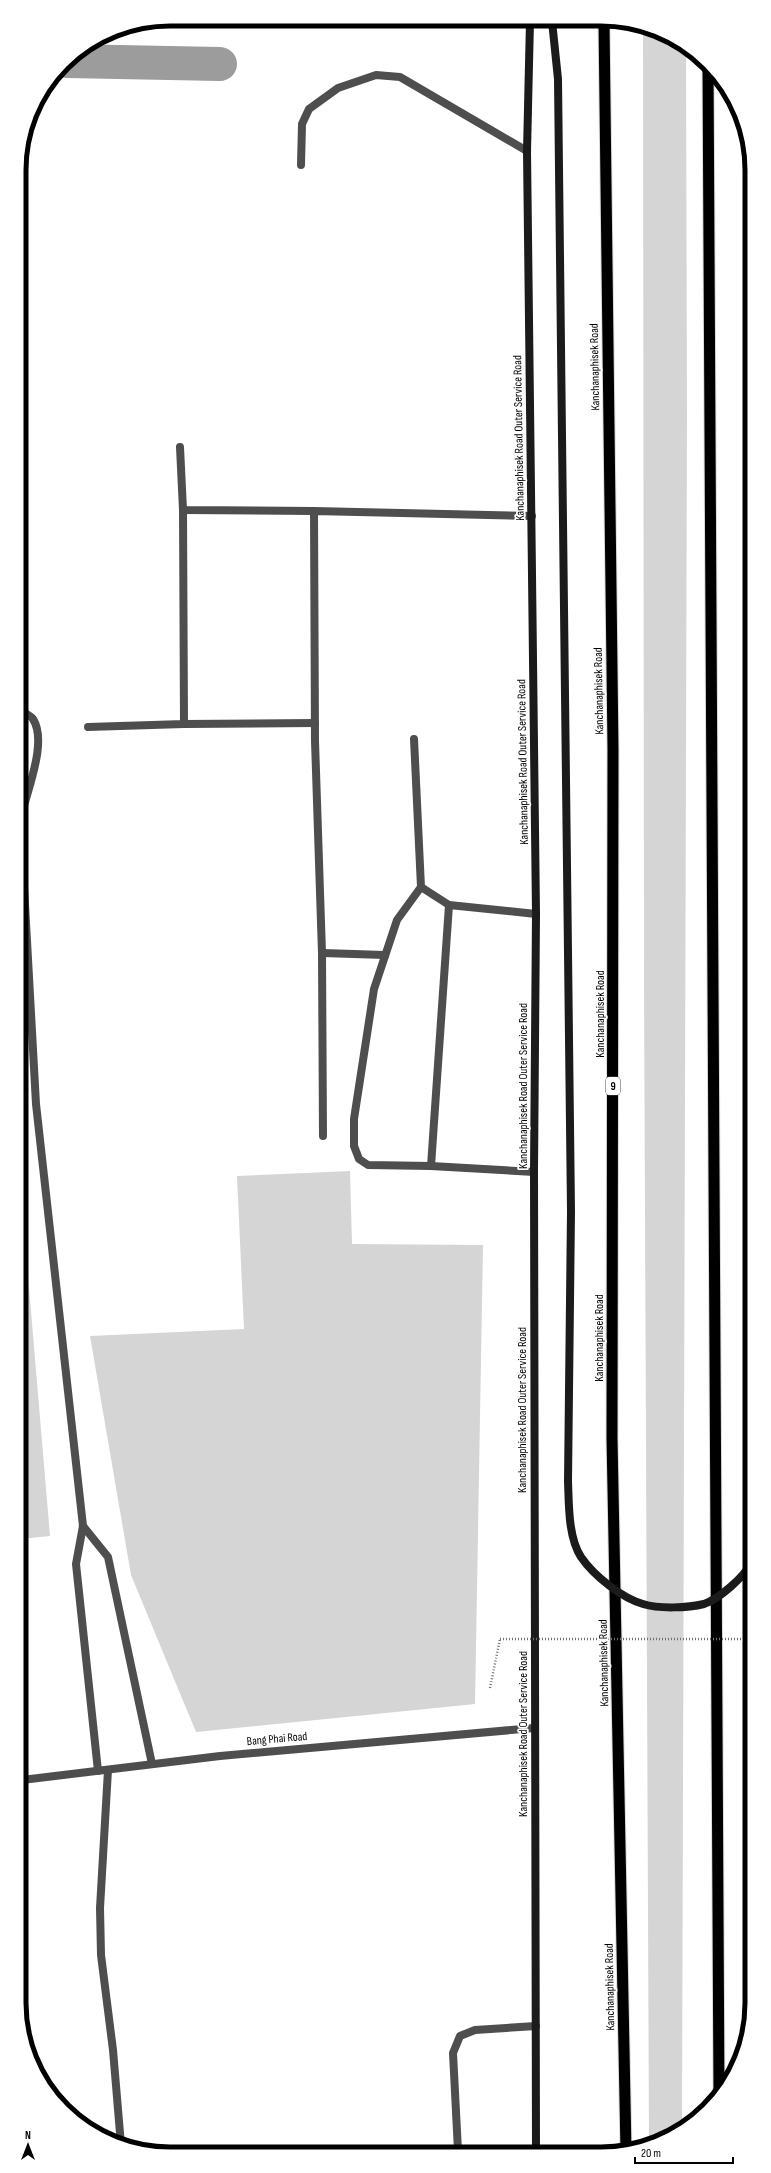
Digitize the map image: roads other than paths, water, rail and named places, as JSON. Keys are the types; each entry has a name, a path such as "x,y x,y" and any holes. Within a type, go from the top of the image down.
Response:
{"highway":[{"name":"Kanchanaphisek Road","path":"604,26 613,750 612,1438 626,2145"},
{"path":"708,74 720,2084"}],"main road":[{"name":"Kanchanaphisek Road Outer Service Road","path":"530,26 527,150 536,914 534,1172 536,2147"},
{"path":"553,26 558,78 571,1211 568,1480 570,1524 581,1557 607,1585 643,1604 678,1608 705,1603 732,1586 745,1570"}],"street":[{"path":"301,165 302,124 309,109 338,88 376,75 400,77 527,150"},
{"path":"180,447 183,510 184,724"},
{"path":"183,510 314,511 532,516"},
{"path":"314,511 315,723 322,953 323,1136"},
{"path":"26,714 32,718 37,729 39,747 26,793"},
{"path":"88,727 184,724 315,723"},
{"path":"414,739 421,887 397,920 373,996 354,1119 354,1146 359,1159 368,1165 431,1166 534,1172"},
{"path":"421,887 449,905 536,914"},
{"path":"431,1166 449,905"},
{"path":"26,923 36,1104 83,1526 76,1564 98,1771"},
{"path":"322,953 385,955"},
{"path":"83,1526 108,1557 152,1764"},
{"name":"Bang Phai Road","path":"26,1780 220,1756 534,1728"},
{"path":"108,1770 100,1908 101,1955 113,2050 120,2138"},
{"path":"458,2147 453,2053 460,2036 475,2030 536,2026"}],"waterway":[{"path":"76,61 220,64"}]}
